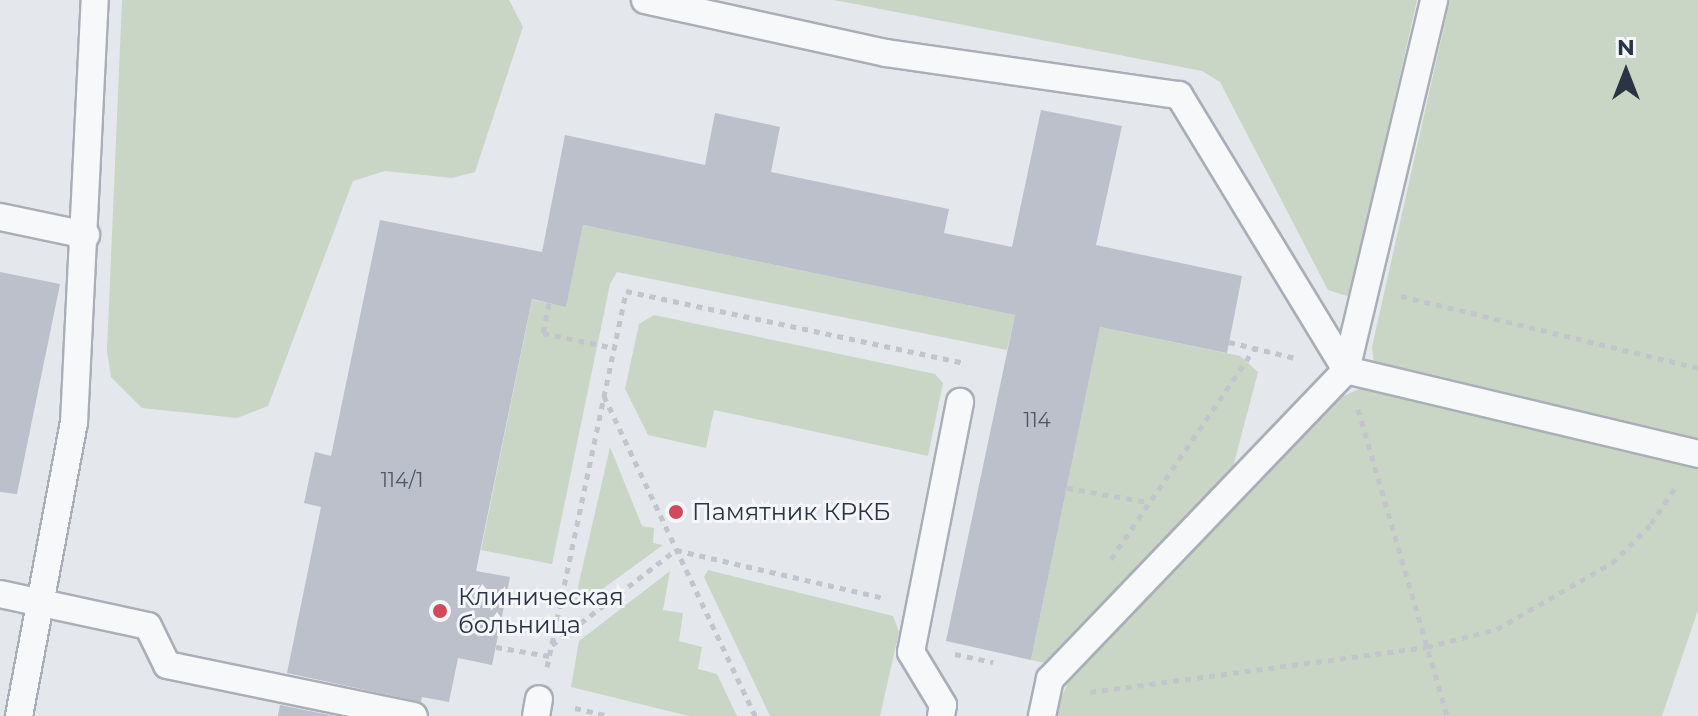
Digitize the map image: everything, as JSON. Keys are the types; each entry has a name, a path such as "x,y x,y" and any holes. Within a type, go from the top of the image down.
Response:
{"lane":[{"path":"19,716 74,423 86,235 95,0"},
{"path":"645,0 886,53 1179,95 1346,370 1697,454"},
{"path":"1044,707 1050,679 1346,370 1434,0"},
{"path":"0,217 86,235"},
{"path":"941,716 943,705 911,652 960,402"},
{"path":"0,594 148,626 167,665 414,716"}],"path":[{"path":"1365,287 1698,368"},
{"path":"538,708 626,291 968,364 960,402"},
{"path":"549,303 543,333 614,348"},
{"path":"1105,568 1255,348 1229,342"},
{"path":"1346,370 1447,716"},
{"path":"604,396 755,716"},
{"path":"1044,707 1427,647 1497,629 1612,563 1651,524 1697,454"},
{"path":"1067,488 1149,503"},
{"path":"676,550 920,607"},
{"path":"551,646 676,550"},
{"path":"496,647 549,656"}],"green space":[{"path":"122,0 509,0 523,27 475,172 452,178 385,171 353,181 268,406 237,418 142,408 111,377 107,351"},
{"path":"834,0 1417,0 1350,297 1328,290 1220,82 1202,71"},
{"path":"1450,0 1698,0 1698,443 1374,364 1372,347"},
{"path":"583,225 1015,315 1007,350 617,272 610,284 552,564 481,550 532,300 566,306"},
{"path":"654,315 935,374 943,383 928,456 714,410 706,448 648,435 625,389 639,324"},
{"path":"1100,327 1240,356 1258,372 1232,471 1057,659 1045,663 1031,660"},
{"path":"1361,388 1698,468 1698,610 1662,716 1053,716 1068,683 1339,398"},
{"path":"610,447 642,526 654,528 653,543 663,545 579,606 575,600"},
{"path":"708,570 893,616 899,632 880,716 770,716 704,577"},
{"path":"670,571 663,610 683,613 679,641 702,647 698,669 717,674 737,716 689,716 571,687 579,641"}],"building":[{"path":"1041,110 1122,126 1096,245 1242,276 1227,353 1100,327 1031,660 946,641 1015,315 583,225 566,307 532,299 476,571 510,577 492,665 458,658 449,702 422,697 421,702 287,673 321,507 304,503 315,452 331,456 380,220 542,252 565,135 705,165 715,113 780,127 771,172 949,209 944,233 1012,247"},
{"path":"0,272 60,284 17,494 0,492"},
{"path":"280,705 335,716 278,716"}],"place":[{"name":"Памятник КРКБ","path":"676,512"},
{"name":"Клиническая больница","path":"440,611"}]}
